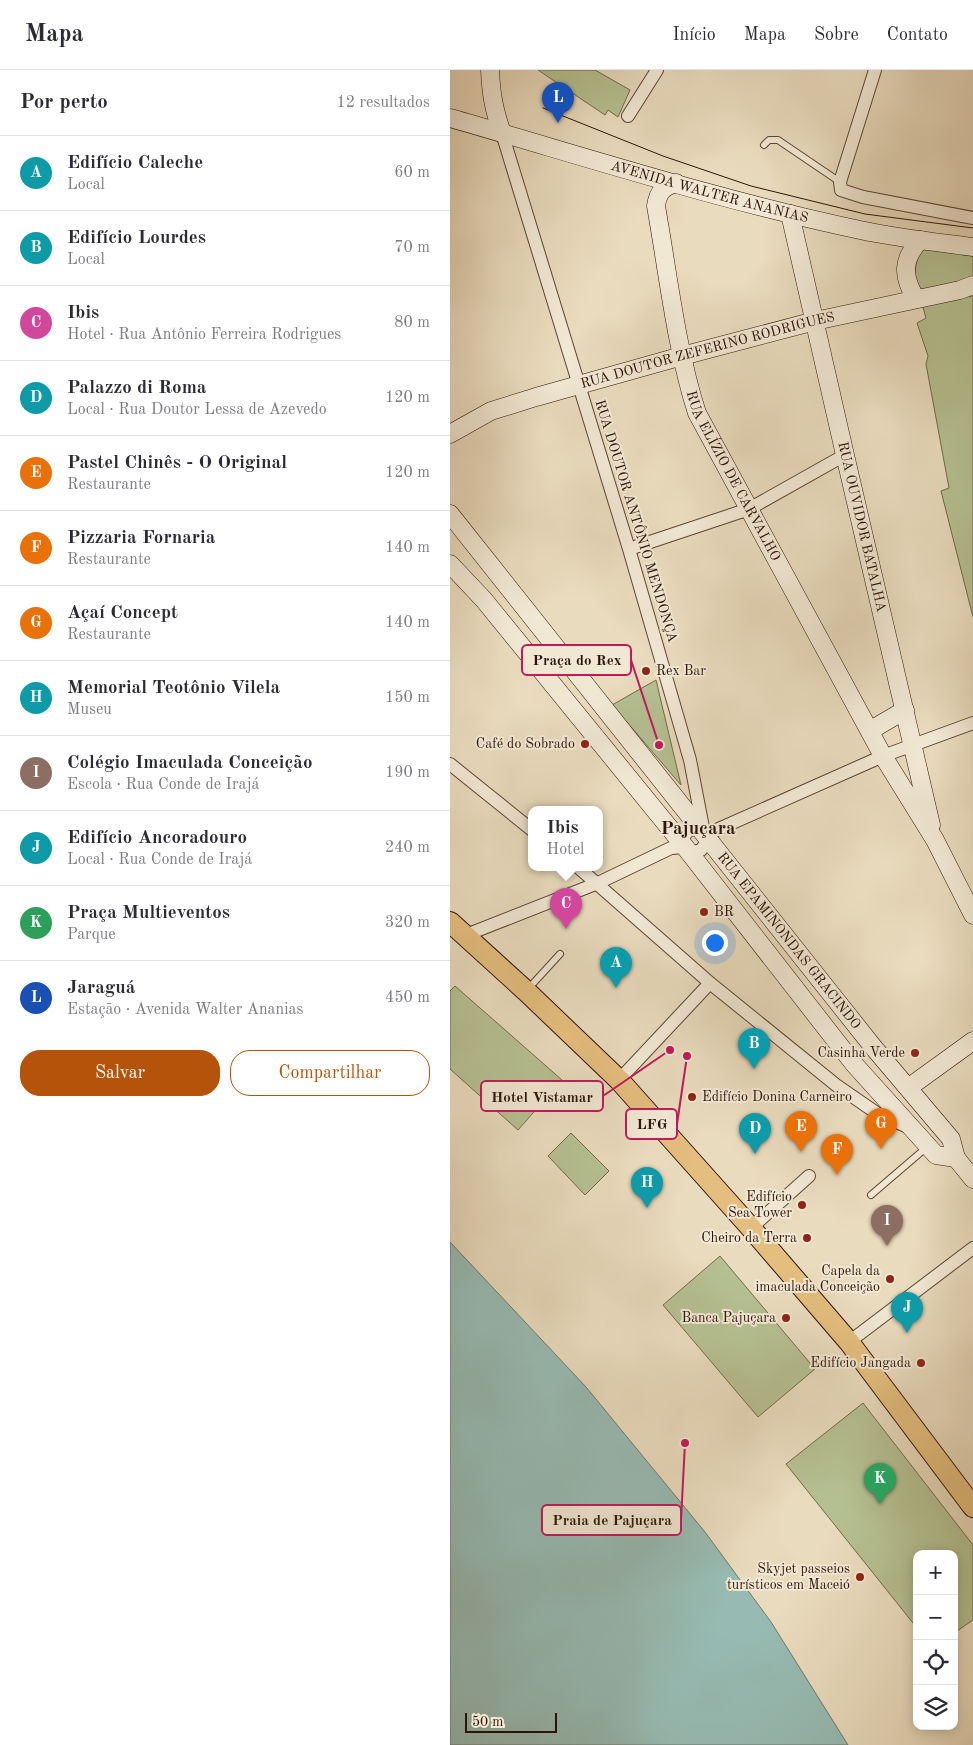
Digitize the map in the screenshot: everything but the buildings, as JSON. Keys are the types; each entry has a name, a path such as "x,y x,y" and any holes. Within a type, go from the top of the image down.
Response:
{"main road":[{"path":"450,922 619,1080 751,1228 849,1342 973,1507"}],"street":[{"path":"490,70 492,101 502,133"},
{"path":"628,116 657,70"},
{"path":"875,70 840,182 843,192 973,218"},
{"name":"AVENIDA WALTER ANANIAS","path":"450,118 790,214 862,230 973,247"},
{"name":"RUA DOUTOR ANTÔNIO MENDONÇA","path":"502,133 629,549 690,760 705,834"},
{"name":"RUA ELÍZIO DE CARVALHO","path":"676,183 661,190 657,197 656,206 682,356 697,413 883,756 935,840"},
{"name":"RUA OUVIDOR BATALHA","path":"790,214 935,840"},
{"path":"916,299 908,287 906,272 910,250 920,240"},
{"name":"RUA DOUTOR ZEFERINO RODRIGUES","path":"450,434 492,411 579,384 815,321 969,289"},
{"path":"629,549 749,509 845,455"},
{"name":"RUA EPAMINONDAS GRACINDO","path":"450,514 908,1088 951,1138 956,1158 973,1179"},
{"name":"RUA EPAMINONDAS GRACINDO","path":"450,564 484,600 685,847 854,1064 936,1155 956,1158"},
{"path":"484,600 505,583"},
{"path":"870,730 904,710"},
{"path":"466,935 598,883 671,848 685,847 683,837 688,830 696,829 705,834 883,756 973,723"},
{"path":"450,764 528,827"},
{"path":"935,840 973,915"},
{"path":"583,871 710,983 858,1102 878,1114 912,1129"},
{"path":"619,1080 710,983"},
{"path":"908,1088 973,1041"},
{"path":"751,1228 809,1176"},
{"path":"849,1342 973,1248"}],"lane":[{"path":"764,145 769,140 778,140 840,182"},
{"path":"526,991 560,954"},
{"path":"871,1195 928,1146"}],"green space":[{"path":"538,70 595,70 630,90 618,117 608,110 605,115"},
{"path":"930,247 973,254 973,281 928,294 922,290 916,281 916,266 920,251"},
{"path":"951,294 973,297 973,617 941,491 949,488 926,364 928,356 917,323 926,318 921,300"},
{"path":"656,680 681,785 612,705"},
{"path":"455,986 562,1080 518,1130 450,1069 450,991"},
{"path":"571,1133 609,1171 585,1195 548,1156"},
{"path":"720,1256 815,1369 758,1417 663,1305"},
{"path":"863,1403 973,1545 973,1620 958,1630 958,1550 913,1550 913,1623 786,1464"}],"water":[{"path":"450,1242 586,1387 705,1532 771,1622 848,1745 450,1745"}],"tram line":[{"path":"543,108 663,156 751,186 865,214 973,228"}],"place":[{"name":"Jaraguá","path":"558,123"},
{"name":"Rex Bar","path":"646,671"},
{"name":"Café do Sobrado","path":"585,744"},
{"name":"Praça do Rex","path":"659,745"},
{"name":"BR","path":"704,912"},
{"name":"Ibis","path":"566,929"},
{"name":"Edifício Caleche","path":"616,988"},
{"name":"Hotel Vistamar","path":"670,1050"},
{"name":"Casinha Verde","path":"915,1053"},
{"name":"LFG","path":"687,1056"},
{"name":"Edifício Lourdes","path":"754,1069"},
{"name":"Edifício Donina Carneiro","path":"692,1097"},
{"name":"Açaí Concept","path":"881,1149"},
{"name":"Pastel Chinês - O Original","path":"801,1152"},
{"name":"Palazzo di Roma","path":"755,1154"},
{"name":"Pizzaria Fornaria","path":"837,1175"},
{"name":"Edifício Sea Tower","path":"802,1205"},
{"name":"Memorial Teotônio Vilela","path":"647,1208"},
{"name":"Cheiro da Terra","path":"807,1238"},
{"name":"Colégio Imaculada Conceição","path":"887,1246"},
{"name":"Capela da imaculada Conceição","path":"890,1279"},
{"name":"Banca Pajuçara","path":"786,1318"},
{"name":"Edifício Ancoradouro","path":"907,1333"},
{"name":"Edifício Jangada","path":"921,1363"},
{"name":"Praia de Pajuçara","path":"685,1443"},
{"name":"Praça Multieventos","path":"880,1504"},
{"name":"Skyjet passeios turísticos em Maceió","path":"860,1577"}],"district":[{"name":"Pajuçara","path":"698,829"}]}
